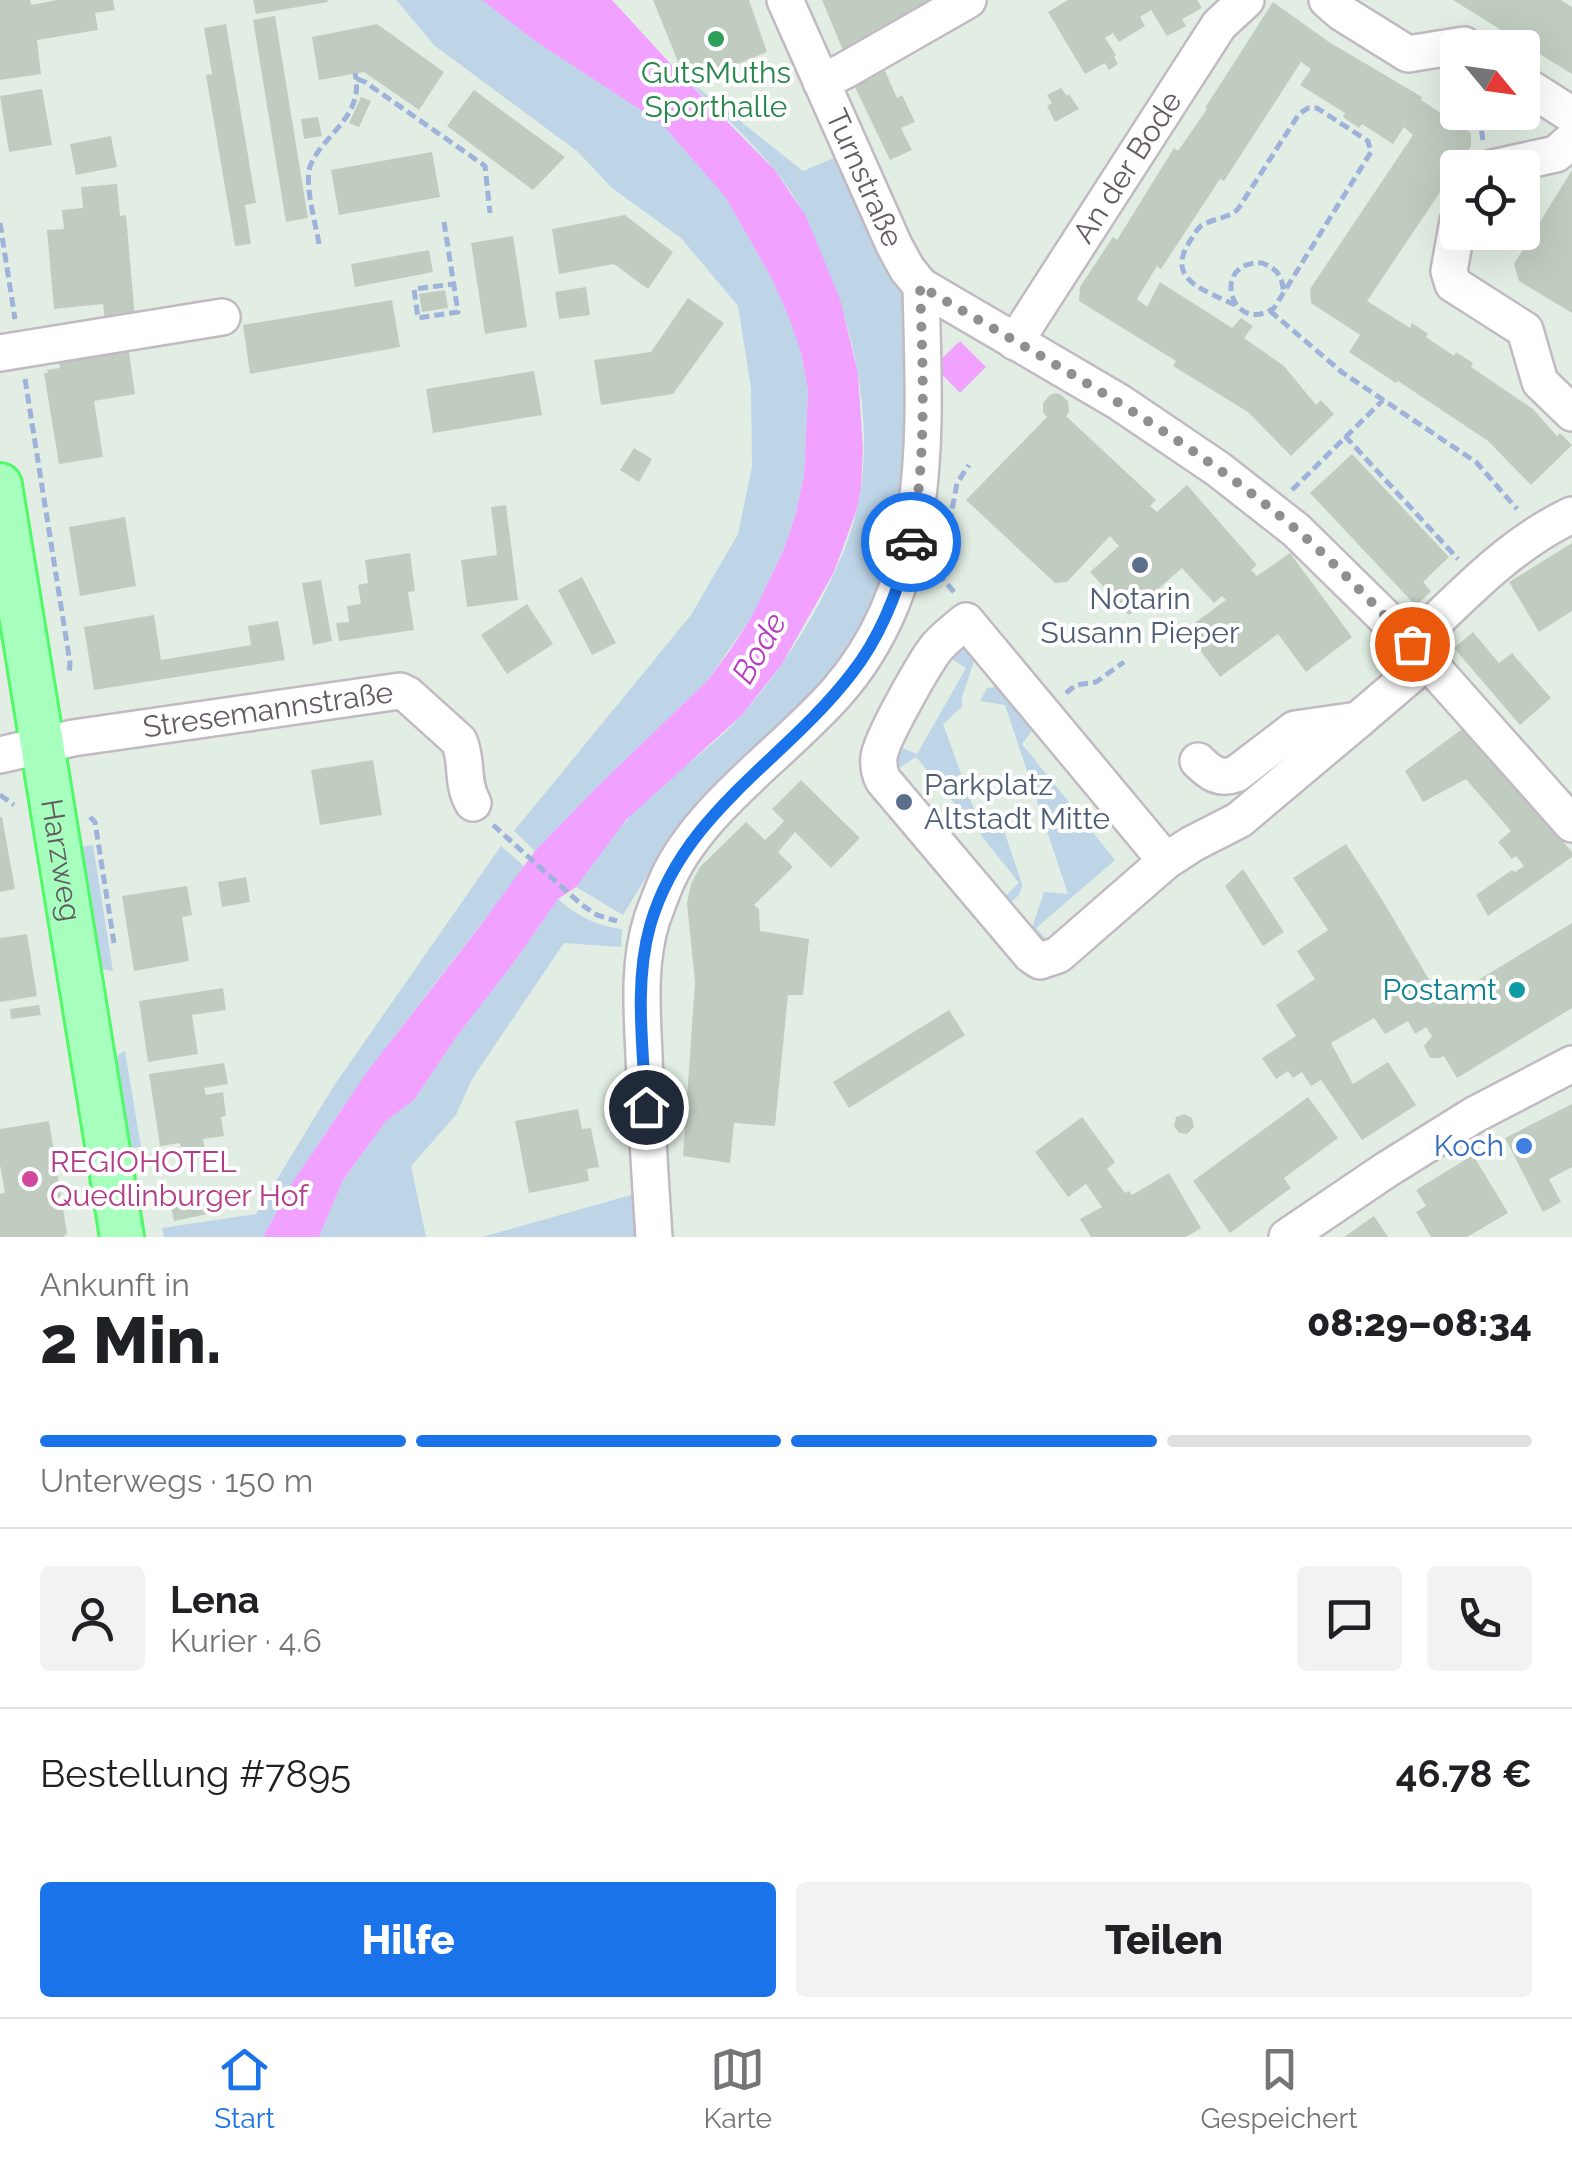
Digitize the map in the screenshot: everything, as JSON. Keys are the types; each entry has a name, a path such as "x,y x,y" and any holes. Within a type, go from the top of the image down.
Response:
{"main road":[{"name":"Harzweg","path":"0,484 122,1237"}],"street":[{"name":"Turnstraße","path":"785,0 894,245 920,286 1152,424 1272,510 1319,550 1420,652 1572,824"},
{"path":"821,82 968,0"},
{"name":"An der Bode","path":"1015,342 1219,25 1246,0"},
{"path":"1327,0 1408,54 1440,49"},
{"path":"1540,95 1572,115"},
{"path":"1540,158 1556,154 1572,140"},
{"path":"1453,250 1449,271 1453,284 1525,330 1540,382 1572,413"},
{"path":"654,1237 642,1018 644,952 649,929 667,882 687,846 736,790 836,693 870,647 896,594 912,540 921,484 924,410 920,286"},
{"path":"0,353 222,317"},
{"path":"1166,861 966,621 945,638 884,742 878,762 883,780 1040,961 1058,954 1166,861 1239,820 1358,720 1478,580 1539,534 1572,515"},
{"name":"Stresemannstraße","path":"0,755 73,738 400,691 459,741 466,788 473,802"},
{"path":"1198,761 1215,775 1232,776 1295,729 1358,720"},
{"path":"1286,1237 1474,1116 1572,1064"}],"path":[{"path":"319,244 308,176 311,164 345,120 355,94 356,76 485,166 490,214"},
{"path":"1317,108 1368,141 1371,152 1283,292 1270,311 1250,314 1190,282 1182,270 1183,254 1201,226 1238,210 1299,114 1317,108"},
{"path":"444,222 454,284 458,312 418,318 414,289 454,284"},
{"path":"1236,305 1230,287 1232,278 1237,270 1254,262 1262,262 1278,272 1283,292"},
{"path":"1270,311 1343,373 1476,462 1539,534"},
{"path":"1272,510 1383,400"},
{"path":"1345,436 1478,580"},
{"path":"966,621 968,607 940,576 957,483 969,465"},
{"path":"1042,712 1076,685 1096,682 1124,662"},
{"path":"504,836 582,905 606,918 649,929"}],"shaded area":[{"path":"396,0 482,0 535,41 662,124 726,198 772,279 801,352 808,391 804,475 796,513 784,549 752,616 708,680 535,851 514,831 691,615 738,534 752,467 751,388 738,306 681,238 612,188 577,151 435,46"},
{"path":"677,71 803,171 836,157 907,300 907,487 879,594 854,639 820,684 680,828 623,915 576,887 631,816 733,725 781,666 817,608 845,547 855,517 864,461 862,406 854,352 839,299 808,222 766,159"},
{"path":"964,644 975,657 962,707 943,724 980,826 976,829 916,757 896,770 894,756 897,746 917,754 966,668 947,656"},
{"path":"995,687 1035,727 1022,744 1115,860 1036,928 1050,944 1047,946 1033,936 1032,928 1044,892 1068,894 1005,705 980,701 987,688"},
{"path":"1000,819 1022,884 1019,895 1010,902 1003,898 1019,883 980,834"},
{"path":"93,845 113,971 101,969 81,847"},
{"path":"501,846 525,867 353,1093 263,1237 164,1237 162,1228 256,1214 333,1087"},
{"path":"558,899 588,919 622,929 621,947 564,943 472,1079 456,1115 411,1166 426,1237 319,1237 343,1180 386,1121 414,1100"},
{"path":"125,1051 141,1147 130,1148 115,1063"},
{"path":"638,1193 640,1237 482,1237"}],"water":[{"name":"Bode","path":"482,0 612,0 774,169 806,216 840,299 858,373 863,449 861,488 834,572 782,664 742,715 626,820 576,887 558,899 414,1100 386,1121 343,1180 319,1237 263,1237 294,1180 367,1072 535,851 708,680 731,649 752,616 784,549 804,475 808,391 801,352 772,279 726,198 662,124 535,41"},
{"path":"960,341 986,367 960,393 934,366"}],"building":[{"path":"0,0 30,0 31,5 57,0 113,0 115,10 95,13 98,30 37,40 41,74 0,80"},
{"path":"253,0 327,0 328,2 256,14"},
{"name":"GutsMuths Sporthalle","path":"653,0 749,0 767,52 704,78 698,62 681,69"},
{"path":"822,0 940,0 845,55"},
{"path":"1068,0 1197,0 1202,8 1182,19 1186,26 1167,36 1151,10 1140,17 1145,26 1119,42 1113,33 1105,38 1118,64 1109,70 1105,63 1085,74 1048,12"},
{"path":"1453,0 1561,0 1572,7 1572,74 1540,54 1540,30 1501,30"},
{"path":"1273,2 1329,42 1422,97 1440,113 1440,130 1471,133 1468,150 1440,150 1440,192 1367,301 1410,328 1412,323 1454,356 1456,352 1473,363 1471,367 1533,409 1557,436 1560,433 1572,445 1531,485 1488,441 1349,352 1360,335 1311,303 1310,289 1413,135 1404,127 1393,144 1362,124 1359,128 1343,117 1345,113 1300,85 1311,69 1301,62 1224,181 1220,179 1137,299 1147,307 1160,282 1232,328 1241,318 1253,326 1244,338 1284,366 1316,405 1321,400 1334,414 1291,456 1248,412 1173,366 1176,361 1079,301 1080,287 1113,237 1117,240 1174,148 1178,151"},
{"path":"275,16 308,218 286,222 253,20"},
{"path":"226,24 256,203 245,205 251,244 235,246 206,75 212,74 204,28"},
{"path":"377,24 444,72 419,110 364,72 319,80 312,37"},
{"path":"885,71 897,98 902,95 915,122 901,128 912,150 890,160 854,85"},
{"path":"1061,88 1079,109 1055,122 1047,106 1052,103 1047,95"},
{"path":"42,89 52,145 9,152 0,96"},
{"path":"474,90 565,157 533,190 447,126"},
{"path":"361,97 371,101 359,127 349,123"},
{"path":"318,117 322,136 304,139 301,119"},
{"path":"111,136 117,167 76,175 70,144"},
{"path":"432,152 440,197 339,215 331,170"},
{"path":"1572,170 1572,313 1519,281 1514,264 1523,250 1540,250 1540,222"},
{"path":"117,184 120,216 126,215 135,318 105,321 103,304 54,309 47,230 64,229 62,210 83,208 81,187"},
{"path":"625,215 673,252 648,289 614,264 559,274 552,229"},
{"path":"513,236 527,327 485,334 471,243"},
{"path":"429,250 433,272 355,287 351,264"},
{"path":"586,287 590,315 559,319 555,292"},
{"path":"445,290 448,308 422,312 419,294"},
{"path":"688,298 724,323 673,394 601,405 594,360 651,352"},
{"path":"392,300 400,347 250,374 243,325"},
{"path":"128,346 135,394 94,401 103,457 59,464 44,373 60,368 58,357"},
{"path":"534,371 542,415 433,433 426,389"},
{"path":"1055,393 1068,401 1066,416 1156,500 1150,506 1157,512 1187,485 1257,565 1251,570 1257,576 1290,553 1352,637 1306,672 1278,634 1220,677 1185,630 1226,600 1222,596 1214,603 1182,568 1129,615 1090,572 1119,546 1110,536 1067,582 1055,583 966,500 1047,417 1043,403"},
{"path":"634,448 652,459 639,482 620,470"},
{"path":"1352,454 1449,557 1423,582 1431,591 1416,606 1310,493"},
{"path":"506,505 518,600 467,607 461,560 497,555 491,507"},
{"path":"125,517 136,586 80,596 69,527"},
{"path":"1572,543 1572,611 1539,632 1509,582"},
{"path":"410,553 415,591 408,592 414,630 339,641 336,623 349,622 347,606 361,604 358,585 368,583 365,560"},
{"path":"582,577 616,643 592,655 558,590"},
{"path":"321,580 332,641 313,645 302,583"},
{"path":"527,604 553,644 507,674 481,635"},
{"path":"154,615 161,660 251,645 248,626 278,621 285,660 94,690 84,627"},
{"path":"1473,632 1499,663 1512,653 1551,698 1520,725 1454,648"},
{"path":"1465,727 1572,852 1572,857 1488,916 1476,895 1524,866 1498,842 1511,831 1466,779 1423,802 1405,771"},
{"path":"373,760 382,815 320,825 311,770"},
{"path":"801,780 860,838 831,868 795,832 778,852 793,867 754,905 759,909 760,931 809,939 803,995 788,995 775,1126 734,1123 730,1163 683,1156 695,982 687,903 691,884 700,867 746,822 765,840 775,831 784,821 772,809"},
{"path":"0,817 15,889 0,892"},
{"path":"1346,844 1442,1002 1572,923 1572,1008 1457,1078 1444,1056 1430,1058 1424,1046 1432,1036 1426,1027 1415,1034 1408,1021 1385,1034 1374,1018 1331,1043 1353,1084 1388,1062 1416,1105 1362,1140 1321,1080 1311,1086 1302,1072 1293,1078 1288,1071 1276,1079 1262,1058 1296,1036 1276,1005 1315,979 1297,951 1328,930 1293,878"},
{"path":"1243,869 1284,932 1263,946 1225,886"},
{"path":"246,877 250,902 222,907 218,882"},
{"path":"187,886 192,915 182,917 189,961 134,971 122,896"},
{"path":"27,934 37,996 0,1002 0,938"},
{"path":"223,988 226,1010 192,1015 198,1054 148,1062 139,1001"},
{"path":"39,1005 41,1015 11,1019 10,1009"},
{"path":"949,1010 965,1035 849,1108 833,1082"},
{"path":"224,1063 228,1084 204,1088 206,1095 223,1092 224,1136 203,1139 205,1151 182,1155 180,1143 160,1146 149,1074"},
{"path":"1308,1097 1338,1138 1284,1178 1291,1188 1230,1233 1193,1181"},
{"path":"1572,1104 1572,1167 1549,1179 1561,1202 1543,1212 1505,1138"},
{"path":"578,1109 582,1129 591,1128 599,1167 587,1169 589,1181 529,1193 515,1121"},
{"path":"1184,1114 1192,1118 1194,1127 1187,1134 1179,1133 1174,1126 1176,1117"},
{"path":"1082,1117 1115,1162 1107,1169 1125,1193 1129,1191 1132,1195 1169,1173 1201,1228 1186,1237 1091,1237 1080,1219 1102,1207 1086,1184 1068,1197 1035,1152"},
{"name":"REGIOHOTEL Quedlinburger Hof","path":"49,1121 67,1233 64,1237 0,1237 0,1194 5,1193 0,1129"},
{"path":"1473,1155 1508,1213 1467,1237 1431,1237 1416,1212 1426,1206 1416,1190"},
{"path":"206,1201 208,1214 174,1221 171,1207"},
{"path":"1374,1216 1388,1237 1344,1237"}],"way so far":[{"path":"911,542 921,484 924,410 920,286 1120,402 1218,469 1319,550 1412,644"}],"place":[{"name":"GutsMuths Sporthalle","path":"716,39"},
{"name":"Notarin Susann Pieper","path":"1140,565"},
{"name":"Parkplatz Altstadt Mitte","path":"904,802"},
{"name":"Postamt","path":"1517,990"},
{"name":"Koch","path":"1524,1146"},
{"name":"REGIOHOTEL Quedlinburger Hof","path":"30,1179"}],"route":[{"path":"646,1107 644,952 653,917 673,869 694,837 736,790 854,671 896,594 911,542"}]}
